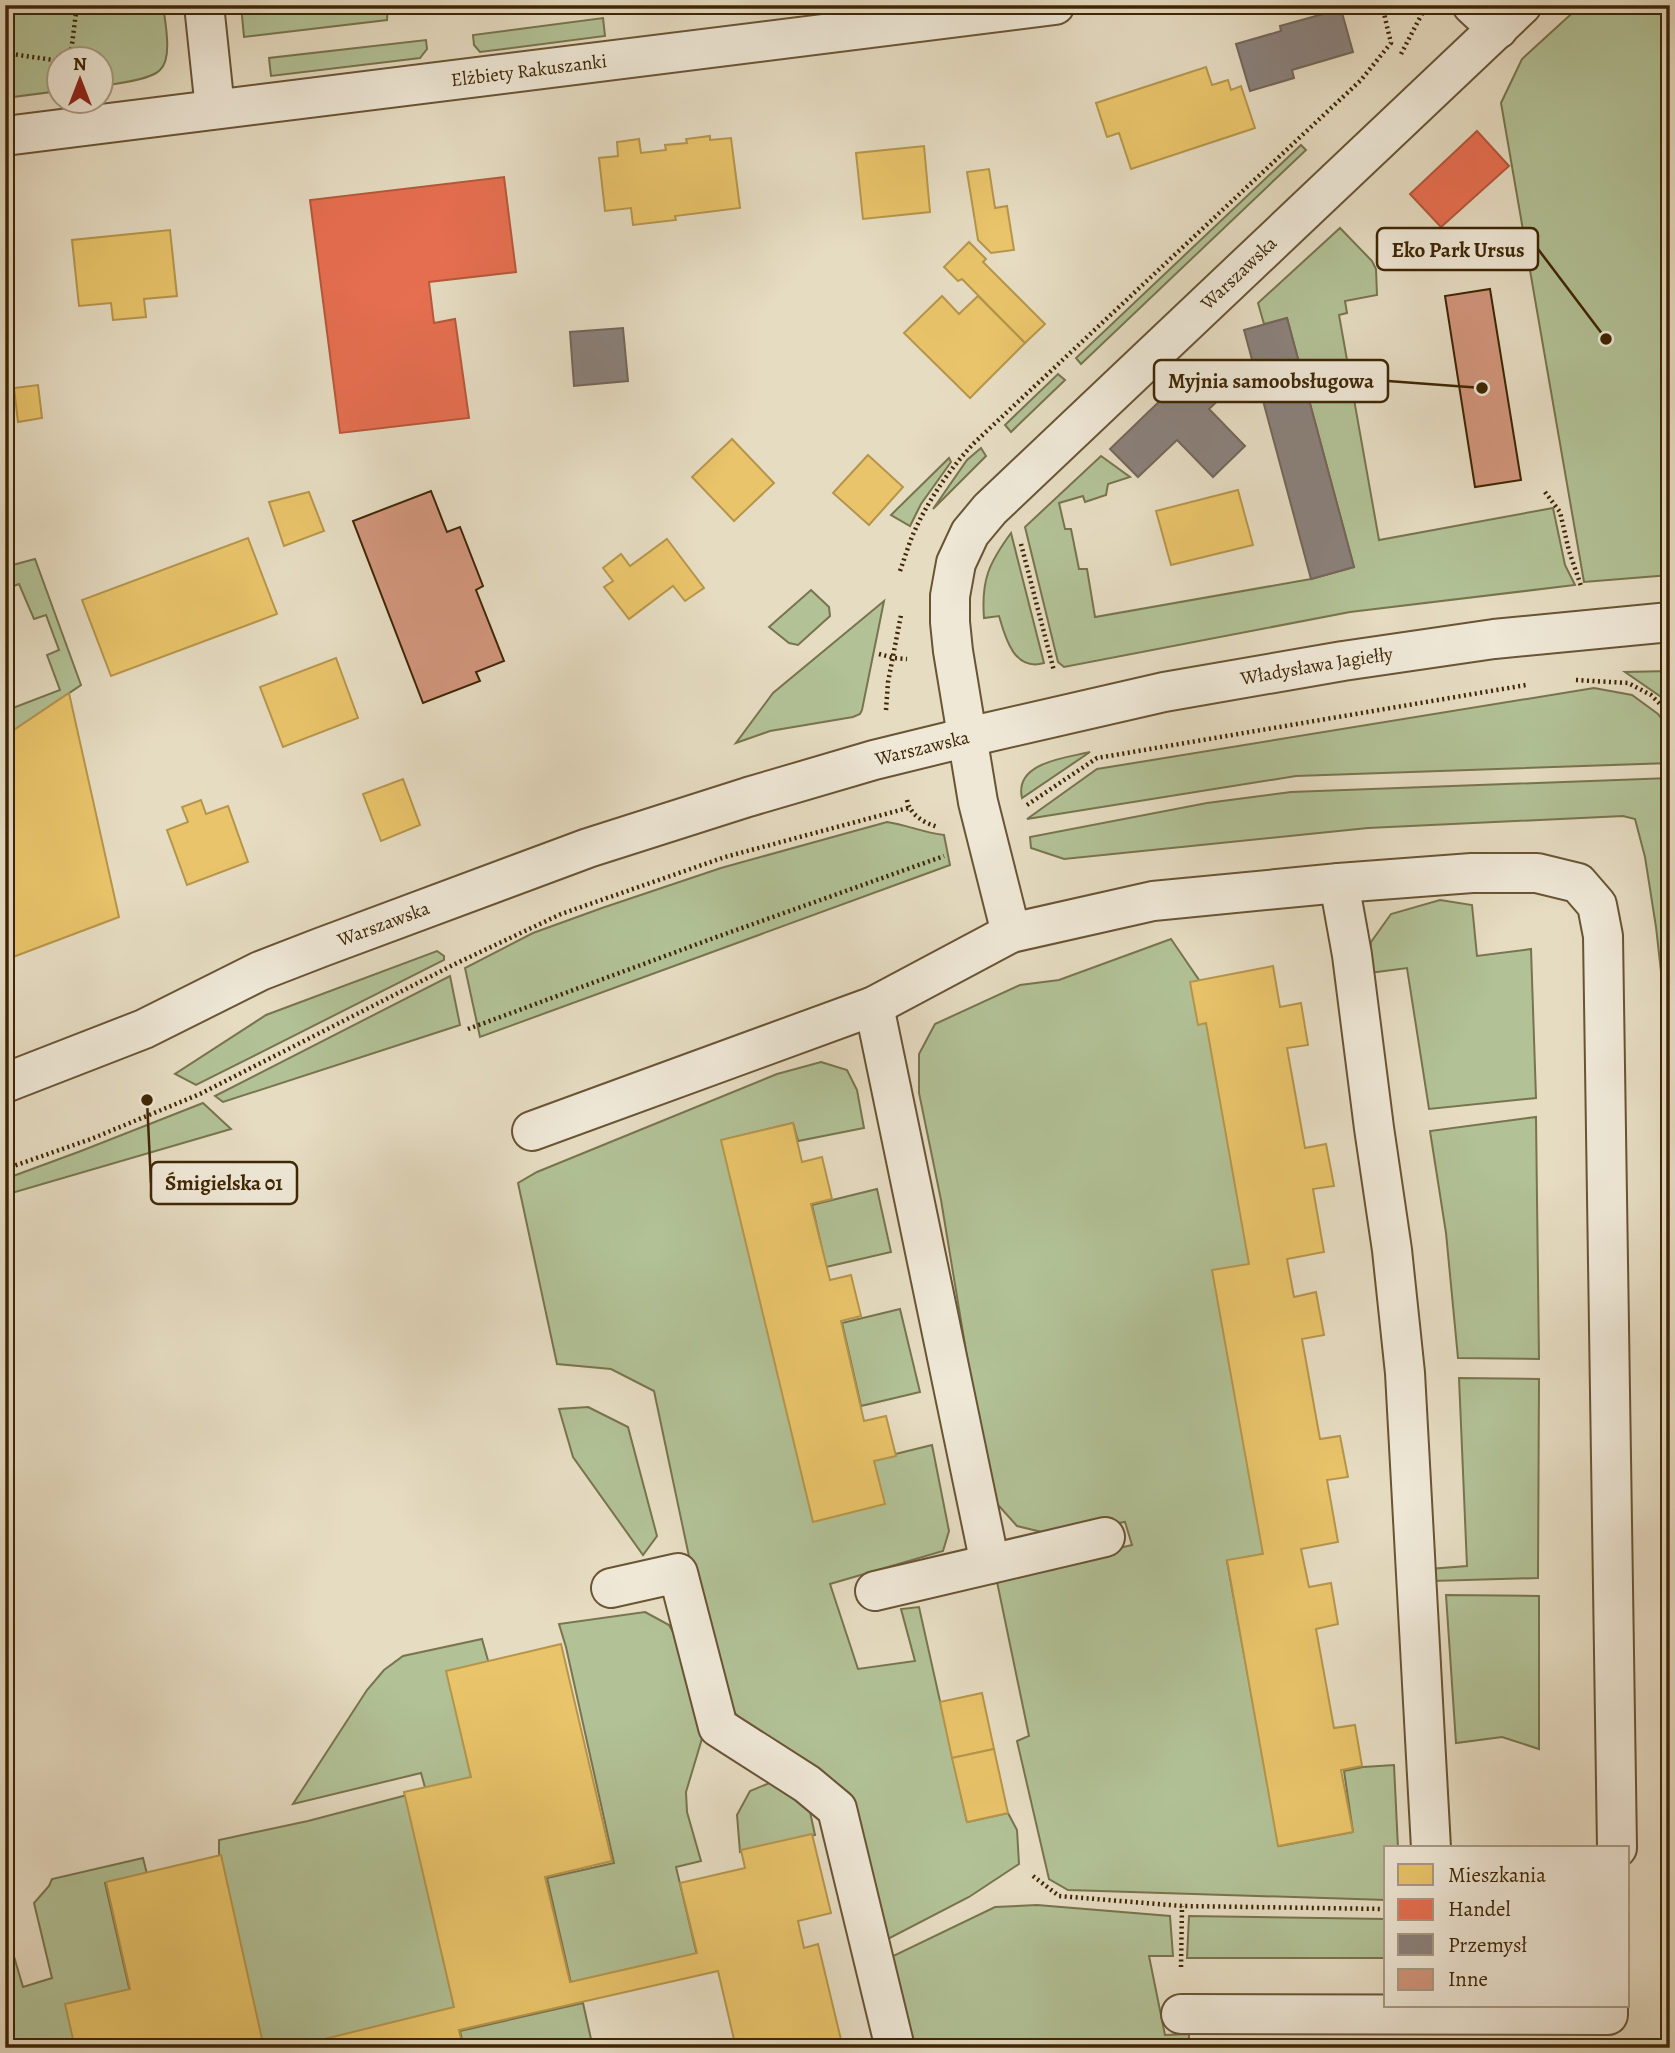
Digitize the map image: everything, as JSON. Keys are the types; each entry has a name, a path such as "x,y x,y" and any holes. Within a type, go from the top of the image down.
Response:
{"street":[{"path":"204,5 215,109"},
{"name":"Elżbiety Rakuszanki","path":"5,136 1055,5"},
{"name":"Warszawska","path":"5,1083 144,1029 260,971 588,848 874,760 968,737 953,651 950,596 956,564 970,533 990,509 1497,13"},
{"name":"Władysława Jagiełły","path":"968,737 1164,692 1343,661 1494,639 1670,622"},
{"path":"968,737 982,818 1011,933"},
{"path":"532,1131 874,1006 1011,933 1153,901 1339,883 1472,873 1537,873 1578,883 1597,905 1603,936 1617,1846"},
{"path":"1339,883 1352,955 1392,1250 1405,1373 1431,1846"},
{"path":"874,1006 990,1564"},
{"path":"875,1591 1105,1536"},
{"path":"611,1588 678,1573 718,1727 807,1784 837,1809 895,2048"},
{"path":"1181,2014 1608,2015 1608,2008"}],"path":[{"path":"72,46 77,5"},
{"path":"900,571 915,529 955,465 974,444 1361,80 1391,43 1383,5"},
{"path":"5,53 46,59"},
{"path":"1545,492 1560,512 1569,551 1584,593"},
{"path":"1019,536 1055,675"},
{"path":"879,654 915,659"},
{"path":"1563,679 1628,683 1651,695 1670,714"},
{"path":"1022,809 1097,758 1536,684"},
{"path":"905,791 911,812 927,824 944,826"},
{"path":"5,1169 91,1139 200,1094 457,963 580,906 725,858 909,808"},
{"path":"468,1029 955,852"},
{"path":"1033,1876 1059,1896 1182,1906 1384,1909"},
{"path":"1181,2014 1182,1906"}],"green space":[{"path":"5,5 163,5 167,49 164,64 155,73 116,84 116,46 46,46 46,93 5,98"},
{"path":"241,5 277,5 278,8 302,5 388,5 387,20 244,37"},
{"path":"1581,5 1670,5 1670,575 1584,582 1501,103 1522,59"},
{"path":"603,18 605,36 480,52 474,45 473,35"},
{"path":"426,40 427,49 420,58 271,76 269,58"},
{"path":"1301,145 1306,150 1081,364 1076,358"},
{"path":"1340,228 1372,261 1376,269 1377,295 1345,301 1347,313 1339,315 1379,540 1553,508 1565,565 1575,585 1350,612 1064,667 1058,662 1025,527 1101,456 1130,477 1108,484 1106,495 1085,502 1083,496 1059,503 1065,529 1071,529 1079,569 1087,569 1095,617 1311,579 1354,567 1287,318 1264,324 1258,303"},
{"path":"1058,374 1065,380 1011,432 1005,425"},
{"path":"981,448 986,456 933,509 967,460"},
{"path":"949,458 951,462 921,504 910,526 891,515"},
{"path":"1011,533 1044,663 1034,664 1018,658 1012,651 999,616 984,618 984,593 988,572"},
{"path":"35,559 81,685 5,736 5,711 60,690 47,655 59,650 46,615 34,619 19,584 5,589 5,567"},
{"path":"811,590 829,607 830,616 798,645 789,643 769,627"},
{"path":"884,601 860,714 770,731 736,743 773,693"},
{"path":"1670,671 1670,703 1625,672"},
{"path":"1594,688 1632,695 1658,714 1670,730 1670,763 1296,776 1027,819 1097,769"},
{"path":"1090,752 1022,798 1022,786 1026,776 1034,769 1056,760"},
{"path":"1670,778 1670,1538 1669,1043 1656,927 1645,857 1635,819 1623,816 1368,828 1064,859 1031,848 1030,837 1207,803 1291,792"},
{"path":"887,822 944,835 950,865 480,1037 465,968 533,933 602,908 721,868"},
{"path":"1440,900 1472,905 1477,956 1531,949 1536,1098 1429,1109 1407,968 1369,973 1371,942 1391,914"},
{"path":"1171,939 1199,980 1250,1265 1263,1554 1227,1561 1279,1846 1353,1832 1344,1771 1394,1765 1398,1846 1384,1846 1384,1900 1068,1890 1049,1879 1017,1741 1029,1736 996,1577 1132,1545 1125,1522 1050,1534 1017,1526 990,1496 941,1200 919,1093 919,1054 935,1024 1020,985 1059,980"},
{"path":"437,951 444,956 444,960 196,1085 175,1074 266,1015"},
{"path":"450,976 460,1025 223,1102 215,1096"},
{"path":"821,1062 847,1070 857,1090 864,1128 798,1141 793,1123 723,1140 871,1460 932,1445 949,1531 943,1551 830,1584 858,1669 915,1661 901,1609 919,1607 967,1822 1008,1813 1017,1830 1019,1864 969,1897 882,1942 855,1826 749,1729 726,1703 698,1599 654,1391 611,1369 557,1364 518,1183 537,1172 777,1074"},
{"path":"203,1103 231,1129 5,1195 5,1179"},
{"path":"1536,1117 1539,1359 1458,1358 1446,1233 1430,1131"},
{"path":"877,1189 891,1252 826,1267 812,1205"},
{"path":"900,1309 920,1392 861,1406 842,1323"},
{"path":"1459,1378 1539,1379 1538,1578 1432,1581 1429,1569 1467,1566"},
{"path":"588,1407 628,1427 657,1536 643,1555 573,1457 559,1409"},
{"path":"1446,1595 1539,1596 1539,1749 1502,1737 1456,1743"},
{"path":"645,1612 669,1625 690,1662 704,1732 686,1792 687,1812 701,1861 676,1867 697,1955 571,1983 547,1878 614,1863 559,1624"},
{"path":"482,1639 489,1664 448,1674 472,1781 426,1791 421,1773 293,1804 367,1690 384,1670 403,1656"},
{"path":"772,1782 807,1798 815,1835 740,1852 737,1815 750,1791"},
{"path":"407,1795 455,2010 290,2048 263,2048 219,1857 219,1840 308,1821"},
{"path":"143,1858 147,1874 105,1883 130,1992 76,2048 5,2048 5,1926 23,1987 52,1978 34,1903 52,1879"},
{"path":"1037,1905 1170,1916 1173,1956 1149,1956 1165,2035 1189,2034 1189,2048 907,2048 889,1958 995,1907"},
{"path":"1189,1916 1384,1919 1384,1958 1187,1958"},
{"path":"583,2003 593,2048 464,2048 460,2031"}],"building: Mieszkania":[{"path":"1206,67 1212,85 1228,80 1231,90 1241,86 1255,128 1131,169 1119,133 1107,137 1096,103"},
{"path":"710,136 710,140 731,138 740,208 675,216 676,220 633,225 631,208 605,211 599,158 618,156 617,142 639,139 641,153 666,150 665,145 687,143 686,139"},
{"path":"924,146 930,212 863,219 856,153"},
{"path":"989,169 995,208 1007,206 1014,250 991,253 978,240 967,172"},
{"path":"170,230 177,296 144,299 146,317 113,320 111,303 79,306 72,240"},
{"path":"969,242 986,259 983,262 1045,324 1025,343 962,279 958,281 944,267"},
{"path":"942,296 959,314 978,296 1025,343 970,398 904,333"},
{"path":"38,385 42,418 18,422 14,388"},
{"path":"732,439 774,483 734,521 692,477"},
{"path":"868,455 903,487 869,525 833,493"},
{"path":"1238,490 1253,545 1171,565 1156,511"},
{"path":"309,492 324,531 284,546 269,502"},
{"path":"248,538 277,614 111,676 82,600"},
{"path":"667,539 704,588 685,601 673,586 629,619 604,587 613,581 603,568 621,554 630,566"},
{"path":"336,658 358,718 283,747 260,687"},
{"path":"69,693 119,917 5,960 5,736"},
{"path":"403,779 420,825 381,841 363,794"},
{"path":"201,800 206,814 228,806 248,862 187,885 167,830 188,822 182,807"},
{"path":"1273,966 1280,1007 1301,1003 1308,1045 1287,1048 1305,1148 1326,1144 1334,1186 1313,1189 1324,1252 1287,1259 1294,1297 1316,1292 1324,1335 1302,1339 1320,1439 1340,1436 1348,1477 1327,1480 1338,1542 1301,1549 1309,1587 1331,1583 1338,1624 1316,1629 1334,1728 1355,1725 1362,1766 1341,1770 1353,1832 1278,1846 1227,1560 1263,1554 1212,1270 1249,1264 1206,1023 1198,1025 1190,982"},
{"path":"793,1123 802,1162 822,1157 832,1199 811,1204 830,1280 851,1275 861,1316 841,1321 864,1421 886,1416 896,1456 874,1461 885,1504 813,1522 721,1140"},
{"path":"561,1644 612,1861 545,1877 570,1982 697,1953 680,1883 745,1868 741,1850 812,1834 831,1913 798,1921 804,1948 818,1944 843,2048 736,2048 718,1971 459,2030 463,2048 288,2048 454,2007 404,1792 471,1777 446,1671"},
{"path":"982,1693 994,1749 952,1758 940,1702"},
{"path":"994,1749 1008,1813 967,1822 952,1758"},
{"path":"221,1855 264,2048 75,2048 65,2004 130,1989 106,1882"}],"building: Handel":[{"path":"1477,131 1509,166 1441,227 1410,194"},
{"path":"504,177 516,272 429,282 434,323 455,319 469,418 340,433 310,200"}],"building: Przemysł":[{"path":"1341,9 1353,52 1292,70 1294,78 1250,91 1236,44 1281,31 1280,26"},
{"path":"1287,318 1354,567 1311,579 1244,330"},
{"path":"623,328 628,381 574,386 570,332"},
{"path":"1196,366 1224,395 1209,409 1245,446 1213,477 1177,440 1138,477 1110,449"}],"building: Inne":[{"path":"1490,289 1521,480 1475,487 1445,296"},
{"path":"431,491 447,532 460,527 483,586 476,590 504,661 476,672 480,681 423,703 353,521"}],"place":[{"name":"Eko Park Ursus","path":"1606,339"},
{"name":"Myjnia samoobsługowa","path":"1482,388"},
{"name":"Śmigielska 01","path":"147,1100"}]}
